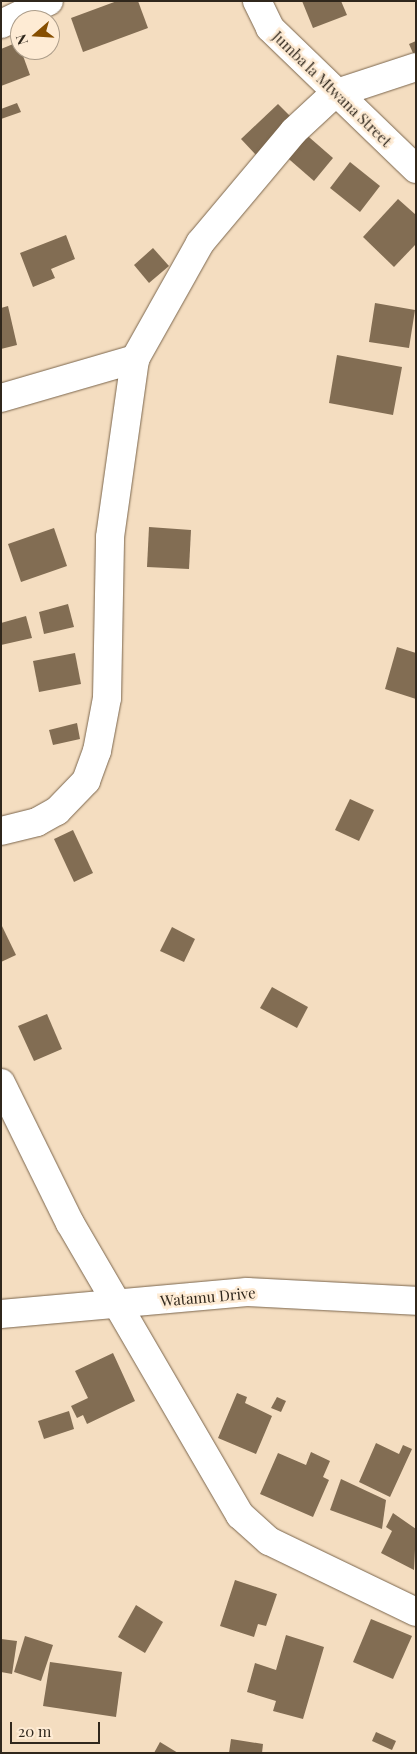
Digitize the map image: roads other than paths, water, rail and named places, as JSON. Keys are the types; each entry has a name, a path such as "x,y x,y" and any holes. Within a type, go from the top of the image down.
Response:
{"street":[{"name":"Jumba la Mtwana Street","path":"257,1 270,28 334,94 416,169"},
{"path":"1,24 40,4"},
{"path":"1,831 37,822 57,811 86,781 97,751 107,698 110,537 135,359 200,243 253,174 334,94 416,68"},
{"path":"1,398 135,359"},
{"path":"1,1083 115,1306 168,1386 198,1448 240,1515 269,1541 416,1612"},
{"name":"Watamu Drive","path":"1,1314 115,1306 247,1292 416,1301"}]}
